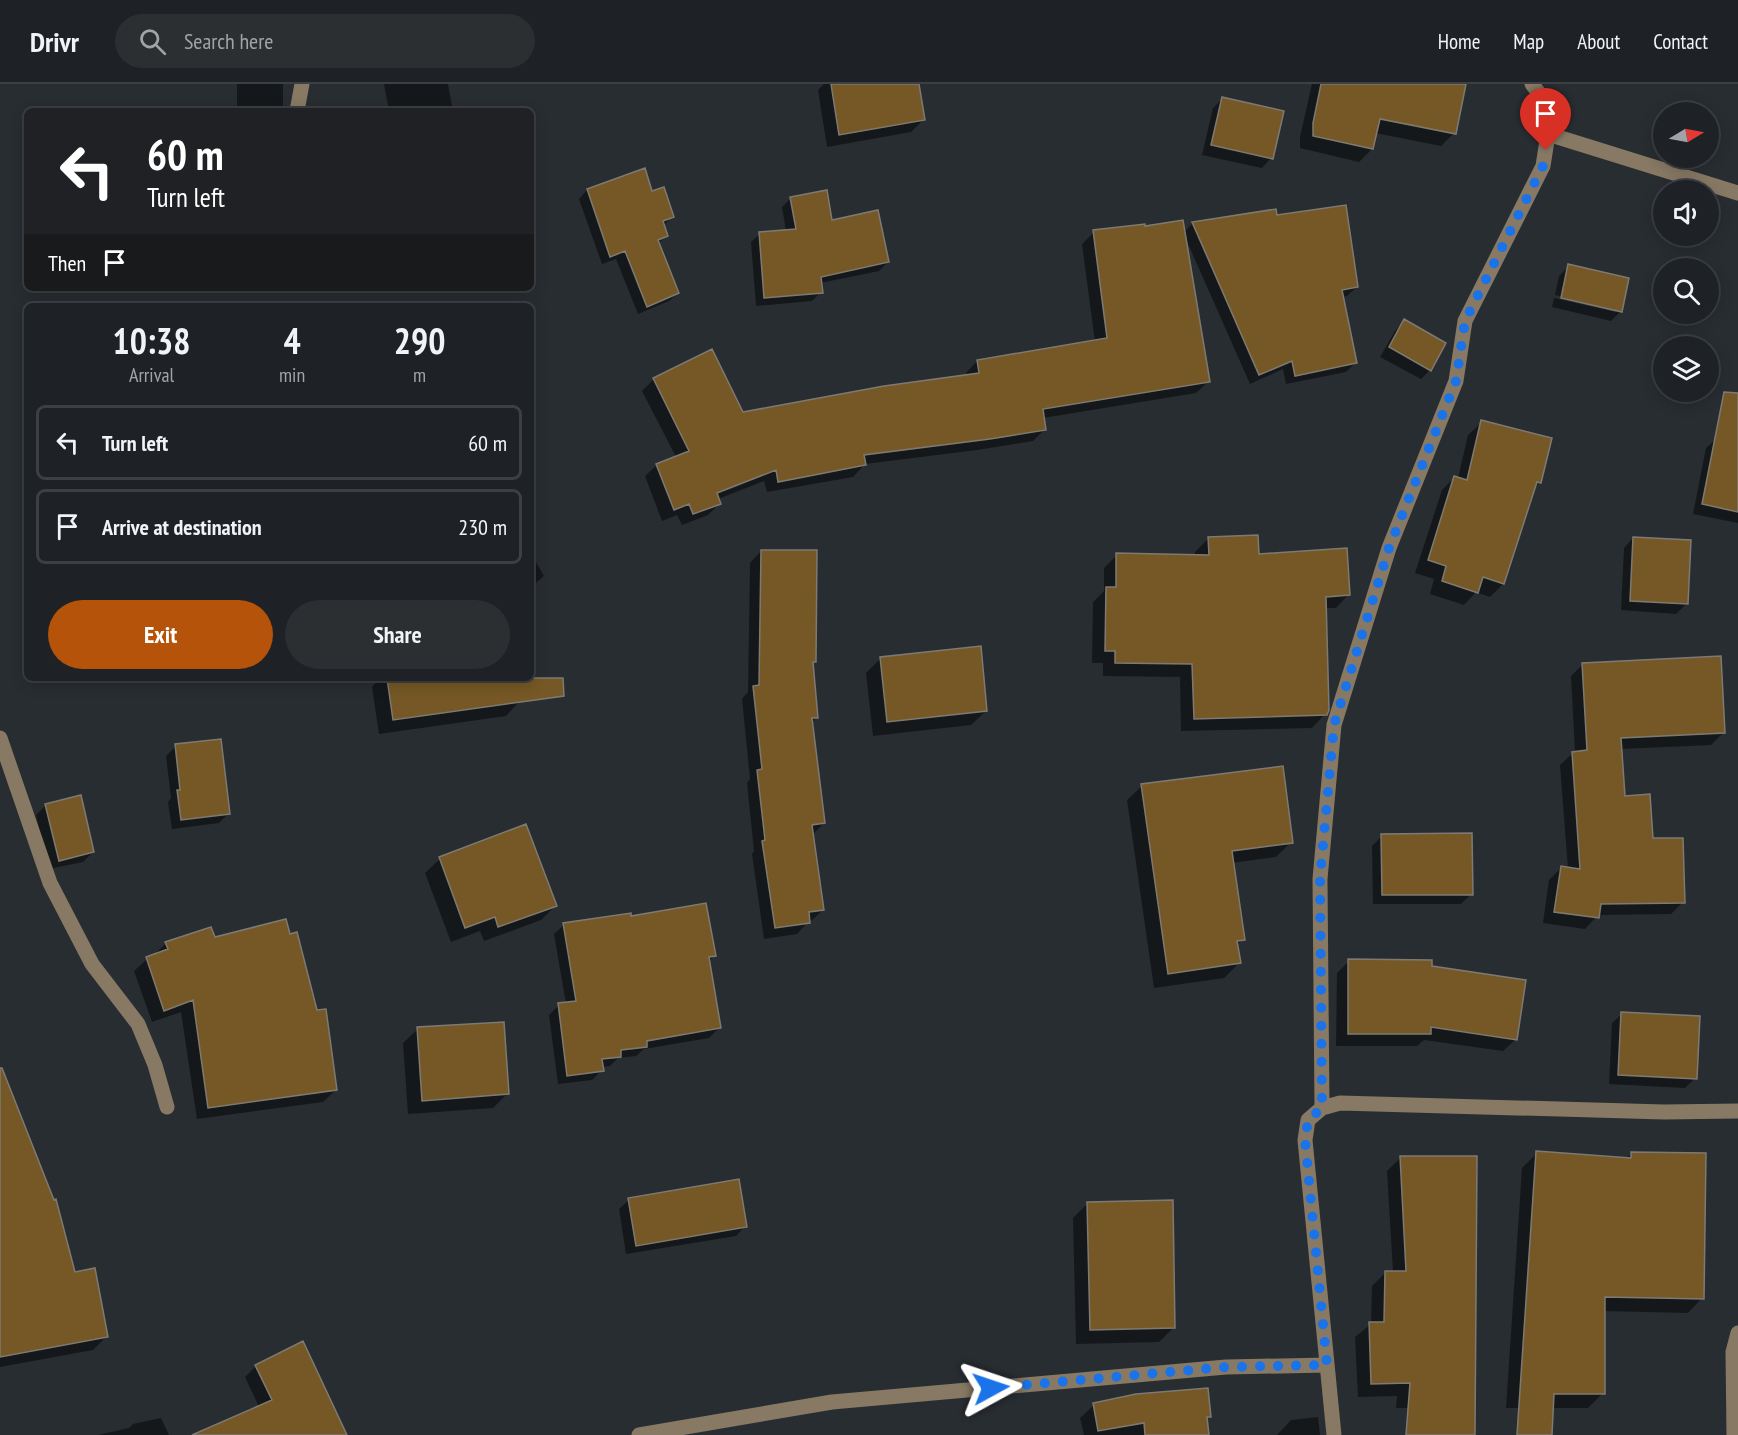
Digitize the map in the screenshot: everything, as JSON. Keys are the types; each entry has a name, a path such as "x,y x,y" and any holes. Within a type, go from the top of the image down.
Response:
{"street":[{"path":"298,108 302,84"},
{"path":"1322,1108 1320,879 1334,725 1389,548 1456,381 1465,321 1543,166 1548,134 1544,100 1532,84"},
{"path":"1548,134 1738,193"},
{"path":"0,738 50,883 92,964 138,1024 155,1065 167,1107"},
{"path":"1334,1435 1305,1140 1308,1120 1322,1108 1340,1103 1652,1112 1738,1111"},
{"path":"1734,1435 1733,1352 1738,1333"},
{"path":"639,1435 832,1402 1226,1367 1327,1365"}],"building":[{"path":"831,84 919,84 925,120 839,135"},
{"path":"1321,84 1466,84 1456,134 1380,119 1373,149 1313,136 1313,123"},
{"path":"1222,97 1284,111 1273,159 1211,145"},
{"path":"645,168 652,191 664,187 674,217 663,221 668,236 658,240 679,293 647,307 625,251 610,257 587,189"},
{"path":"827,190 832,220 878,210 889,262 821,277 823,293 764,298 759,232 796,229 790,197"},
{"path":"1346,205 1358,287 1342,290 1357,363 1295,376 1292,361 1259,375 1192,222 1276,209 1277,215"},
{"path":"1183,220 1210,382 1043,409 1046,430 864,455 866,465 778,482 776,470 717,493 721,504 693,514 689,504 674,510 656,464 689,451 653,378 712,349 743,412 884,386 979,373 977,360 1107,338 1093,230"},
{"path":"1568,264 1629,278 1622,312 1561,298"},
{"path":"1404,319 1446,343 1431,371 1389,347"},
{"path":"1724,392 1738,393 1738,512 1702,504"},
{"path":"1481,420 1552,438 1541,483 1537,482 1504,584 1483,577 1478,593 1442,581 1446,566 1428,560 1454,476 1467,480"},
{"path":"1258,535 1259,554 1347,548 1350,595 1326,597 1329,710 1327,715 1194,719 1192,664 1115,663 1115,651 1105,651 1106,587 1116,587 1116,553 1209,555 1208,537"},
{"path":"1633,537 1691,540 1688,604 1630,601"},
{"path":"761,550 817,550 816,662 813,662 818,718 812,718 825,823 812,825 824,910 809,912 810,923 775,928 762,841 765,840 757,770 762,769 753,686 759,685"},
{"path":"981,646 987,711 887,722 880,657"},
{"path":"1721,656 1725,733 1621,738 1625,796 1650,794 1653,838 1683,838 1685,903 1601,904 1599,918 1554,912 1561,866 1580,869 1572,752 1587,750 1582,663"},
{"path":"534,678 563,678 564,696 393,720 387,681 534,681"},
{"path":"221,739 230,814 181,820 175,744"},
{"path":"1283,766 1293,843 1232,851 1245,940 1237,941 1241,963 1168,974 1141,784"},
{"path":"81,795 94,852 59,861 45,804"},
{"path":"526,824 557,906 498,927 495,917 465,928 439,857"},
{"path":"1472,833 1473,895 1382,895 1381,834"},
{"path":"706,903 716,956 709,957 721,1028 647,1041 647,1047 621,1050 621,1057 602,1059 604,1071 567,1076 558,1003 576,1001 563,923 631,913 631,916"},
{"path":"286,919 290,934 297,932 317,1010 326,1009 337,1090 208,1108 193,1000 164,1011 146,957 168,949 165,942 211,927 215,937"},
{"path":"1348,959 1432,960 1432,966 1526,980 1517,1040 1431,1027 1431,1034 1348,1034"},
{"path":"1621,1012 1700,1016 1697,1079 1618,1075"},
{"path":"504,1022 509,1094 422,1101 417,1027"},
{"path":"0,1068 2,1068 54,1200 56,1199 75,1272 95,1268 108,1337 0,1357"},
{"path":"1536,1151 1631,1158 1631,1152 1706,1153 1704,1299 1605,1297 1605,1394 1554,1394 1552,1435 1517,1435"},
{"path":"1400,1156 1477,1156 1475,1435 1406,1435 1410,1383 1371,1384 1369,1322 1384,1322 1385,1271 1406,1271"},
{"path":"739,1179 747,1227 636,1246 628,1198"},
{"path":"1173,1200 1175,1328 1090,1330 1087,1202"},
{"path":"303,1341 347,1435 192,1435 272,1400 255,1365"},
{"path":"1208,1388 1211,1417 1207,1417 1209,1435 1145,1435 1144,1423 1098,1431 1093,1403 1136,1394"}],"route":[{"path":"991,1388 1226,1367 1327,1365 1305,1140 1308,1120 1322,1108 1320,879 1334,725 1389,548 1456,381 1465,321 1543,166 1546,150"}]}
